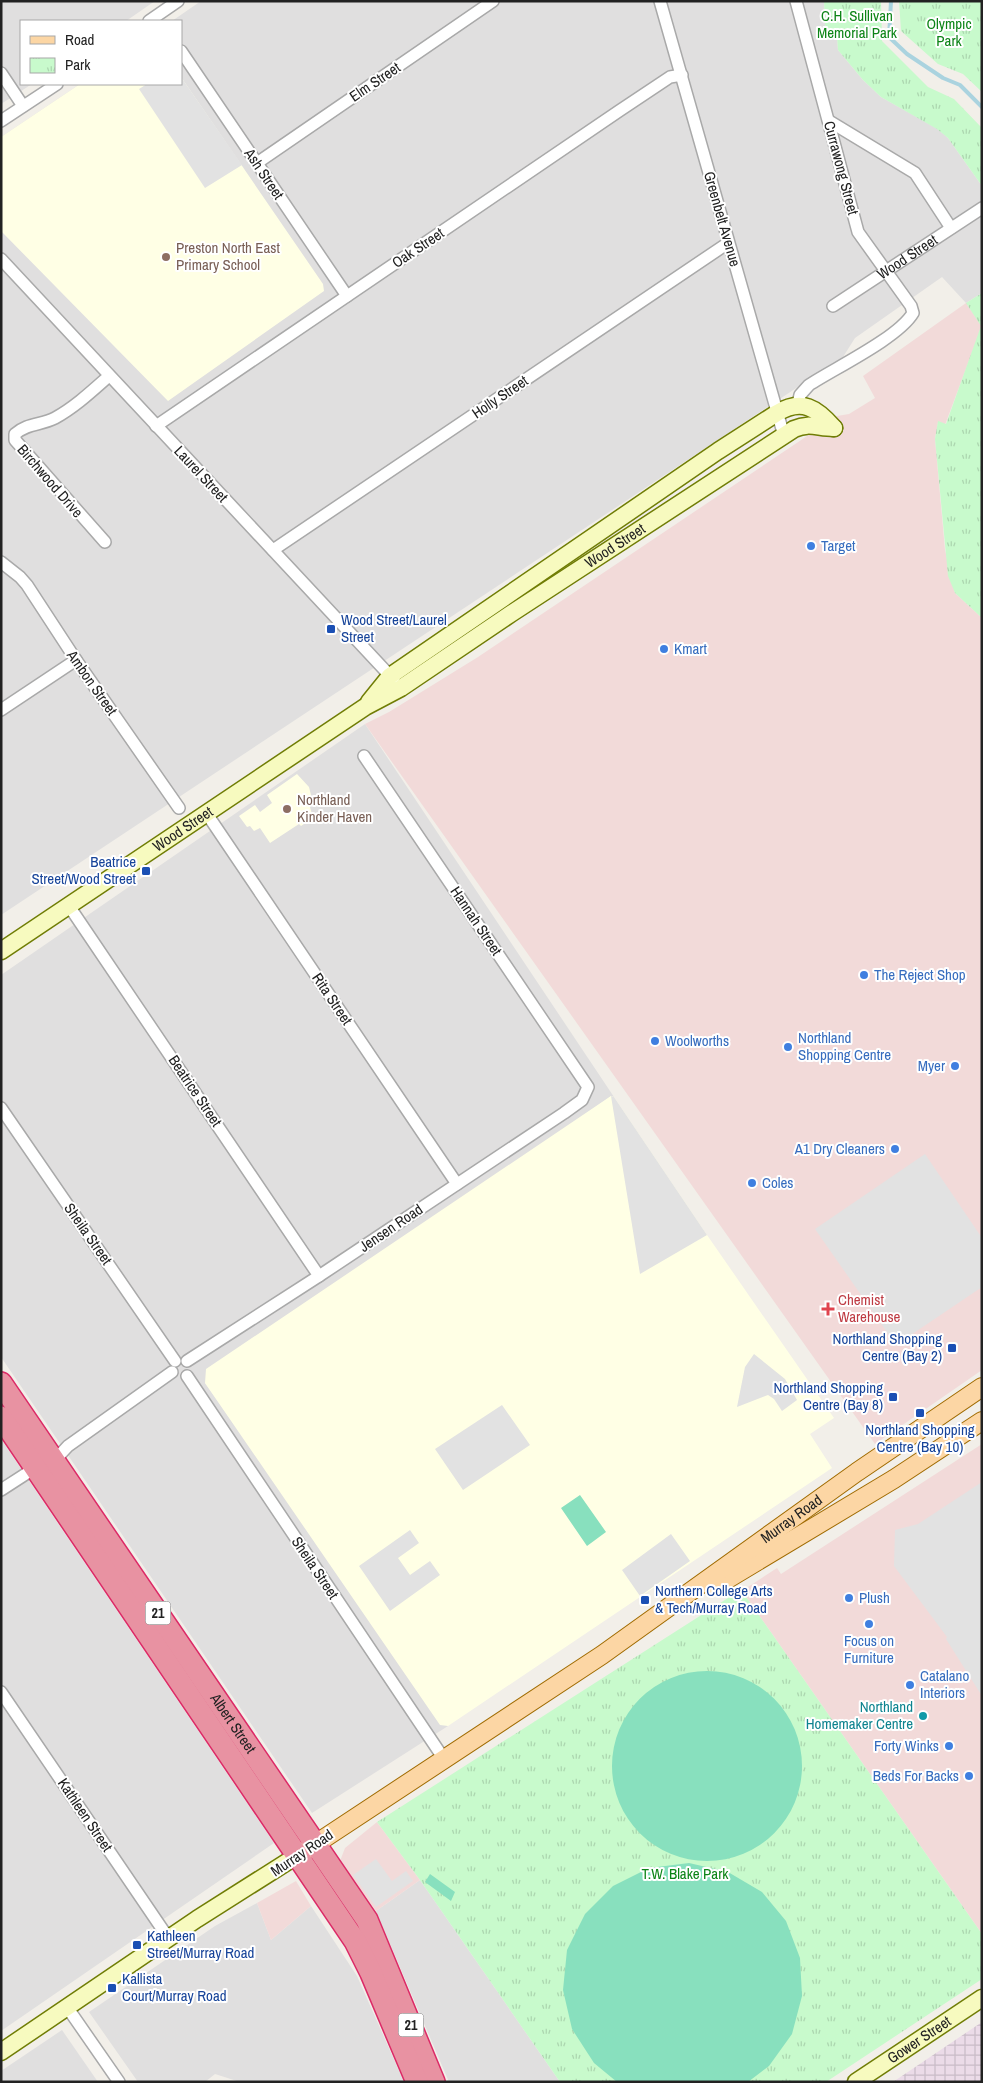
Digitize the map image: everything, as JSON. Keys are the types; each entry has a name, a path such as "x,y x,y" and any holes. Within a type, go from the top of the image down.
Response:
{"highway":[{"name":"Albert Street","path":"1,1383 52,1458 298,1855 355,1941 379,1971 434,2082"},
{"name":"Albert Street","path":"1,1417 52,1458"},
{"name":"Albert Street","path":"182,1665 316,1844 367,1920 379,1971 417,2082"}],"main road":[{"name":"Murray Road","path":"298,1855 602,1654 879,1457 982,1387"},
{"name":"Murray Road","path":"602,1654 894,1479 982,1421"},
{"path":"879,1457 894,1479"}],"street":[{"path":"156,19 178,1"},
{"name":"Elm Street","path":"257,162 493,1"},
{"name":"Greenbelt Avenue","path":"660,1 777,413 789,433"},
{"name":"Currawong Street","path":"796,1 858,232 911,306 913,313 909,320 879,342 808,385 800,395 798,404"},
{"name":"Ash Street","path":"182,52 347,296"},
{"path":"1,73 24,106"},
{"name":"Oak Street","path":"156,426 670,76 682,74"},
{"path":"1,121 56,85"},
{"path":"828,121 914,173 951,228"},
{"name":"Wood Street","path":"833,306 982,208"},
{"name":"Holly Street","path":"273,550 728,243"},
{"name":"Laurel Street","path":"1,259 401,688"},
{"name":"Birchwood Drive","path":"105,542 15,440 15,434 22,428 58,416 81,401 109,376"},
{"path":"789,433 798,404"},
{"name":"Wood Street","path":"1,951 365,707 401,688 789,433 811,424 820,428 834,428 816,411 798,404 787,407 718,451 390,676 365,707"},
{"path":"718,451 725,461 742,464"},
{"name":"Ambon Street","path":"1,562 20,577 27,586 179,808"},
{"path":"1,710 76,660"},
{"name":"Hannah Street","path":"364,756 588,1087"},
{"name":"Rita Street","path":"207,814 458,1184"},
{"name":"Beatrice Street","path":"69,906 319,1276"},
{"name":"Jensen Road","path":"187,1361 319,1276 582,1100 588,1087"},
{"name":"Sheila Street","path":"1,1108 175,1361"},
{"path":"181,1359 187,1361 190,1367 187,1376 179,1378 172,1372 171,1366 175,1361 181,1359"},
{"path":"1,1490 52,1458 172,1372"},
{"name":"Sheila Street","path":"187,1376 444,1759"},
{"name":"Kathleen Street","path":"1,1692 169,1939"},
{"name":"Murray Road","path":"1,2052 298,1855"},
{"name":"Gower Street","path":"856,2082 982,1998"},
{"path":"67,2008 119,2082"}],"shaded area":[{"path":"1,1 155,1 127,20 20,20 20,85 30,85 1,104"},
{"path":"201,1 824,1 825,25 837,37 838,50 863,80 881,97 938,129 948,138 982,186 982,293 966,303 942,277 855,338 843,357 1,915 1,137 79,85 182,85 182,20 173,20"},
{"name":"Preston North East Primary School","path":"182,78 323,284 324,291 168,401 1,231 1,137 79,85 182,85"},
{"path":"182,78 242,165 205,188 139,89 145,85 182,85"},
{"name":"Northland Shopping Centre","path":"966,303 982,326 945,425 938,422 935,439 945,550 955,593 982,618 982,1370 875,1444 365,724 389,712 478,657 837,416 849,414 875,398 863,376"},
{"path":"365,724 614,1097 611,1096 205,1383 448,1726 312,1813 1,1357 1,975"},
{"name":"Northland Kinder Haven","path":"297,774 309,787 312,799 308,800 313,818 301,826 299,824 270,843 260,828 254,831 250,826 247,827 239,816 255,805 260,812 272,803 267,795"},
{"path":"611,1096 614,1097 834,1418 810,1434 832,1468 448,1726 440,1725 205,1383 206,1369"},
{"path":"611,1096 614,1097 707,1235 640,1274"},
{"path":"925,1154 982,1238 982,1287 896,1345 815,1229"},
{"path":"754,1354 785,1379 797,1400 782,1411 774,1399 768,1395 737,1407 745,1367"},
{"path":"502,1405 530,1445 463,1490 435,1449"},
{"path":"1,1439 274,1843 1,2031"},
{"path":"982,1444 982,1934 742,1591 777,1568 781,1574"},
{"path":"982,1482 982,1696 946,1639 947,1637 894,1566 895,1530 918,1524"},
{"path":"410,1530 419,1543 398,1558 410,1575 430,1561 440,1575 390,1611 359,1566"},
{"path":"671,1534 690,1561 640,1596 622,1570"},
{"path":"377,1822 420,1880 376,1911 340,1861 345,1848"},
{"path":"376,1859 392,1881 406,1871 413,1881 376,1907 353,1875"},
{"path":"420,1880 560,2082 449,2082 376,1911"},
{"path":"296,1881 311,1906 271,1940 257,1903"},
{"path":"257,1903 271,1940 311,1906 357,1976 404,2082 240,2082 215,2074 205,2082 138,2082 89,2012 215,1926"},
{"path":"982,2022 982,2082 893,2082"},
{"path":"62,2030 98,2082 1,2082 1,2071"}],"green space":[{"name":"C.H. Sullivan Memorial Park","path":"824,1 881,1 882,41 928,87 954,99 982,128 982,186 948,138 937,129 881,97 863,80 838,50 837,37 825,25"},
{"name":"Olympic Park","path":"899,1 982,1 982,92 963,74 938,64 901,31"},
{"path":"982,293 982,618 955,593 948,576 935,439 938,421 946,424 981,326 966,303"},
{"path":"580,1495 606,1532 587,1546 561,1508"},
{"name":"T.W. Blake Park","path":"742,1591 982,1934 982,1979 826,2082 560,2082 420,1880 377,1822 728,1598"},
{"path":"698,1671 716,1671 735,1675 752,1682 767,1692 781,1706 791,1721 798,1738 802,1766 798,1794 791,1811 781,1826 767,1840 752,1850 735,1857 716,1861 698,1861 679,1857 662,1850 647,1840 633,1826 623,1811 616,1794 612,1775 612,1757 616,1738 623,1721 633,1706 647,1692 662,1682 679,1675"},
{"path":"689,1863 728,1872 762,1892 786,1921 800,1958 802,1996 792,2034 769,2066 748,2082 617,2082 594,2063 572,2029 563,1990 567,1950 585,1914 613,1886 649,1868"},
{"path":"430,1874 455,1892 451,1901 425,1882"}],"waterway":[{"path":"891,1 889,37 907,54 943,78 960,85 982,107"}],"place":[{"name":"Preston North East Primary School","path":"166,257"},
{"name":"Target","path":"811,546"},
{"name":"Wood Street/Laurel Street","path":"331,629"},
{"name":"Kmart","path":"664,649"},
{"name":"Northland Kinder Haven","path":"287,809"},
{"name":"Beatrice Street/Wood Street","path":"146,871"},
{"name":"The Reject Shop","path":"864,975"},
{"name":"Woolworths","path":"655,1041"},
{"name":"Northland Shopping Centre","path":"788,1047"},
{"name":"Myer","path":"955,1066"},
{"name":"A1 Dry Cleaners","path":"895,1149"},
{"name":"Coles","path":"752,1183"},
{"name":"Chemist Warehouse","path":"828,1309"},
{"name":"Northland Shopping Centre (Bay 2)","path":"952,1348"},
{"name":"Northland Shopping Centre (Bay 8)","path":"893,1397"},
{"name":"Northland Shopping Centre (Bay 10)","path":"920,1413"},
{"name":"Plush","path":"849,1598"},
{"name":"Northern College Arts & Tech/Murray Road","path":"645,1600"},
{"name":"Focus on Furniture","path":"869,1624"},
{"name":"Catalano Interiors","path":"910,1685"},
{"name":"Northland Homemaker Centre","path":"923,1716"},
{"name":"Forty Winks","path":"949,1746"},
{"name":"Beds For Backs","path":"969,1776"},
{"name":"Kathleen Street/Murray Road","path":"137,1945"},
{"name":"Kallista Court/Murray Road","path":"112,1988"}]}
